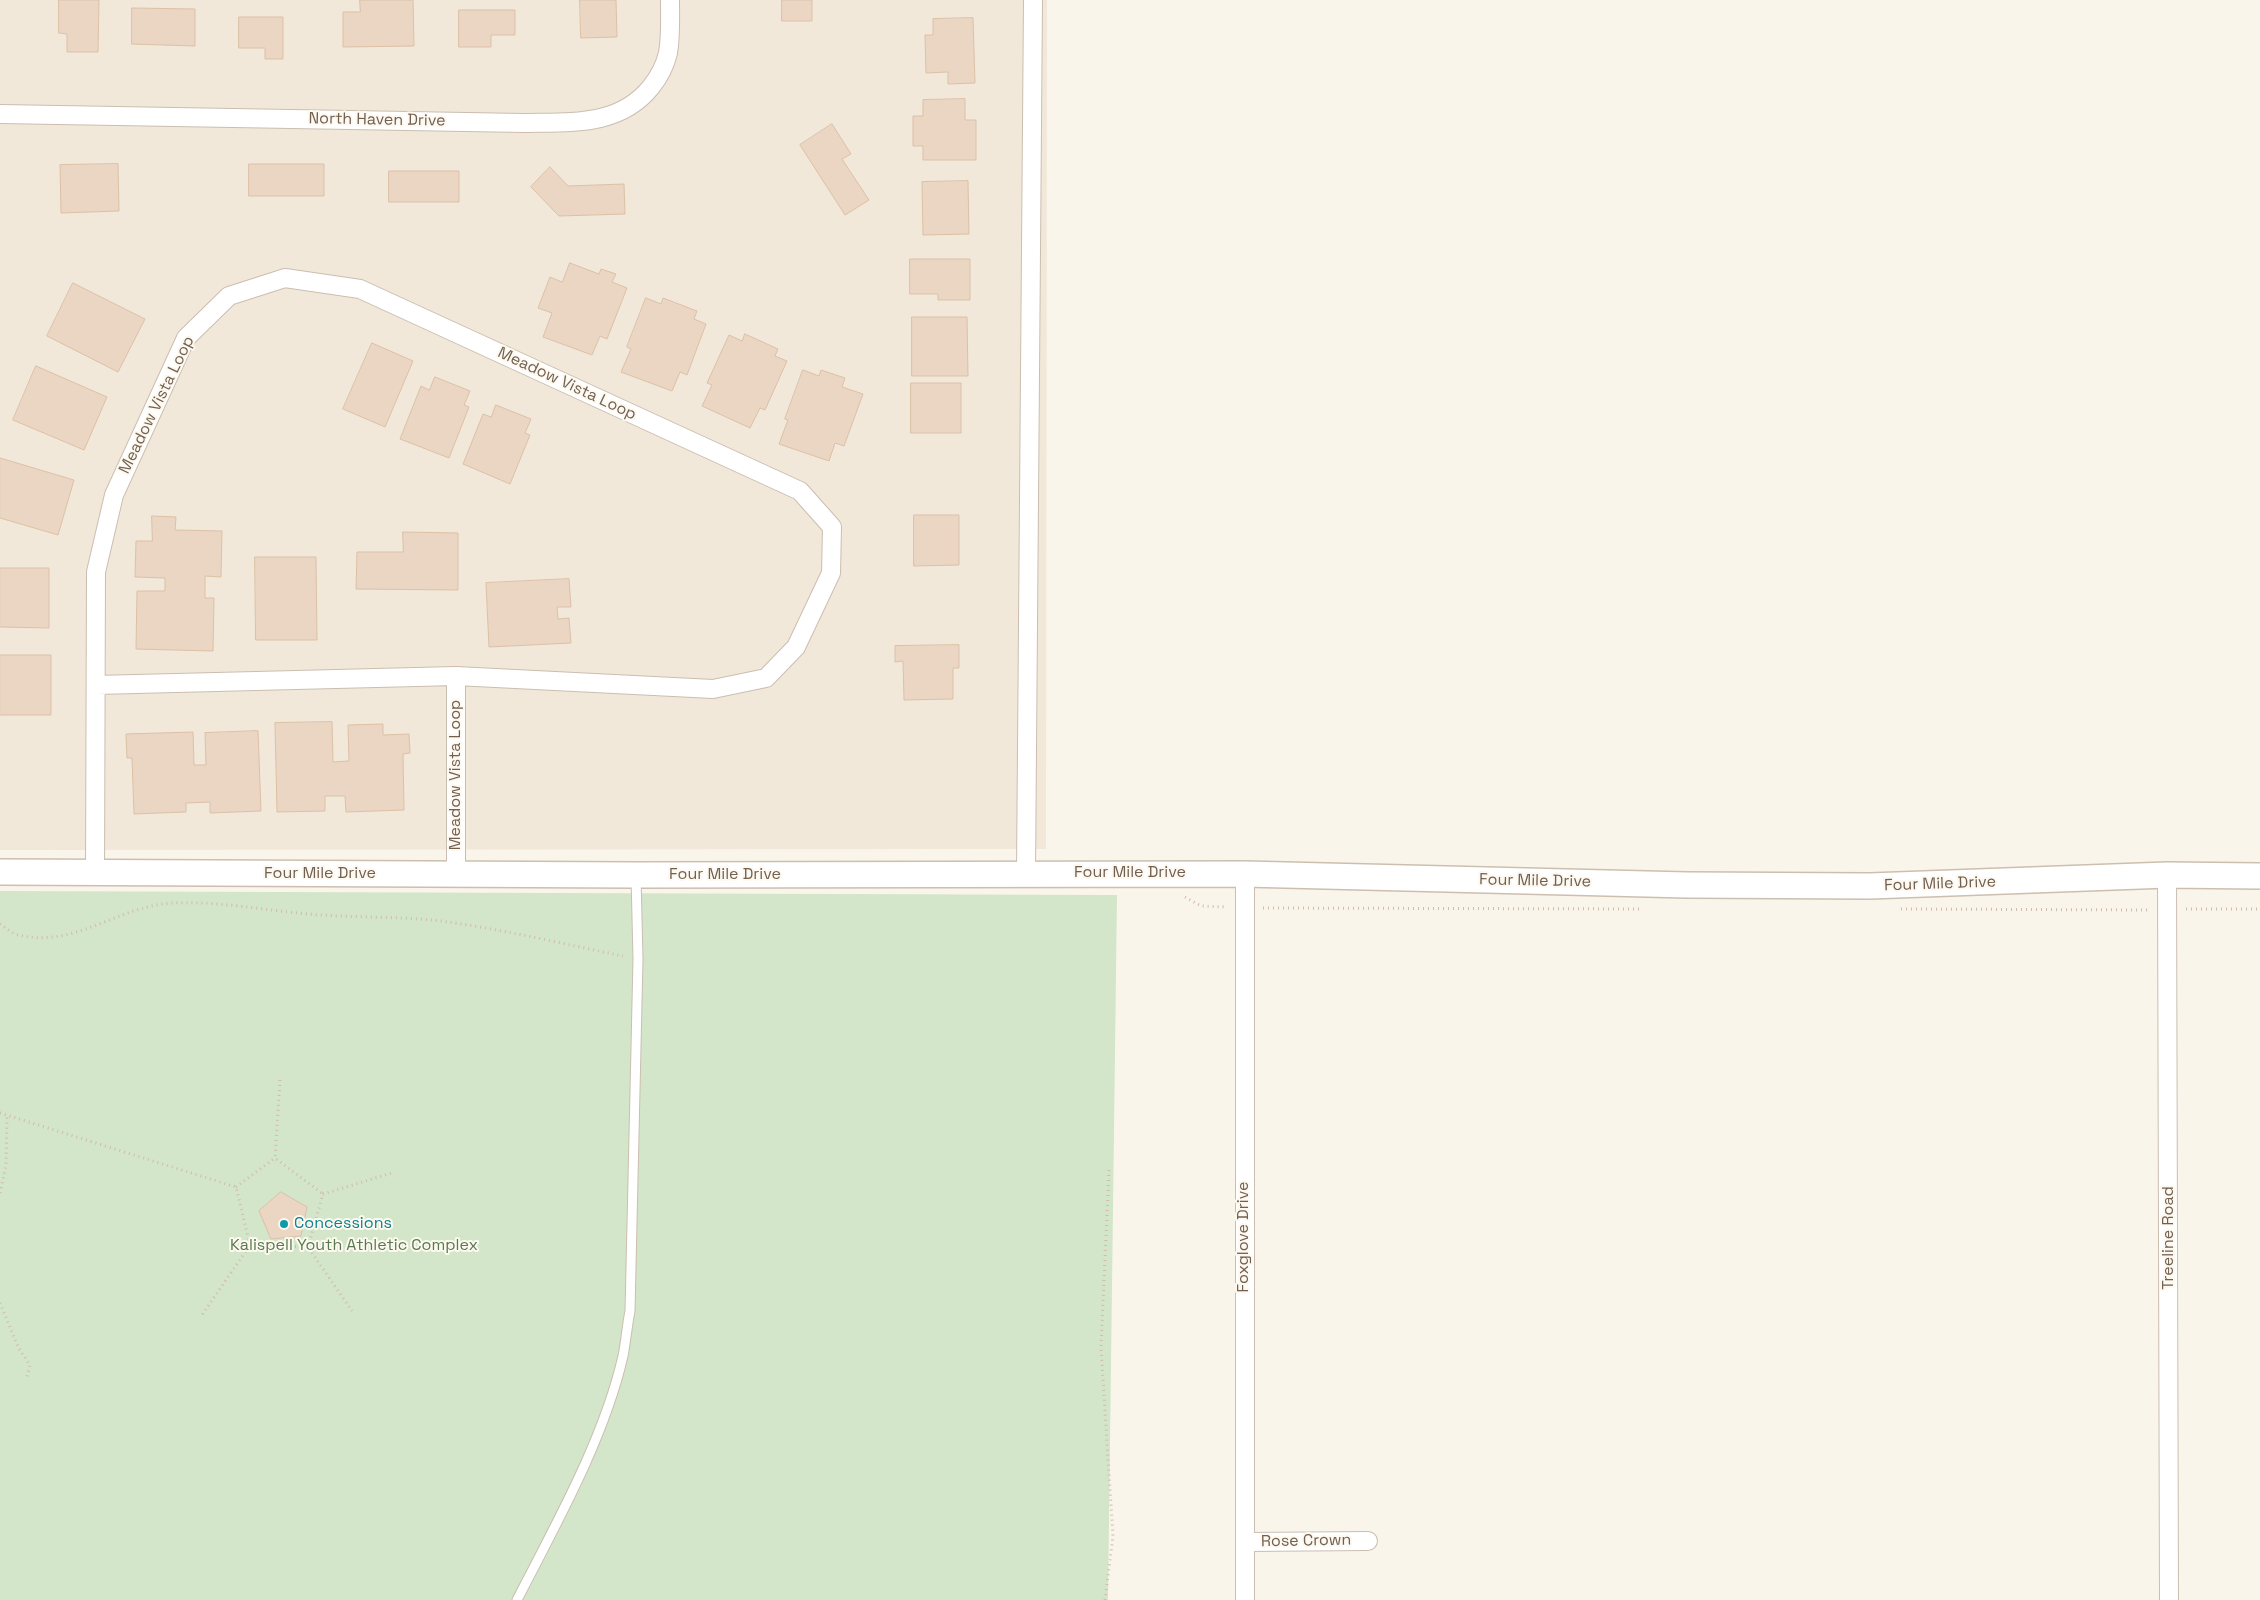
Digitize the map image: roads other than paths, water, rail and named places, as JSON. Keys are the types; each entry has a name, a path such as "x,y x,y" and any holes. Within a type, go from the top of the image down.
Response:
{"street":[{"name":"North Haven Drive","path":"0,114 524,123 583,122 602,119 619,113 634,104 656,81 668,54 670,0"},
{"path":"1026,873 1033,0"},
{"name":"Meadow Vista Loop","path":"95,872 96,572 114,495 186,338 229,296 285,278 360,289 800,491 832,527 831,573 796,647 766,678 713,690 456,676 96,685"},
{"name":"Meadow Vista Loop","path":"456,676 456,874"},
{"name":"Four Mile Drive","path":"0,872 636,875 1245,874 1688,886 1851,886 2168,875 2260,876"},
{"name":"Foxglove Drive","path":"1245,874 1245,1600"},
{"name":"Treeline Road","path":"2168,875 2169,1600"},
{"name":"Rose Crown","path":"1244,1542 1368,1540"}],"lane":[{"path":"517,1600 580,1473 607,1406 622,1356 630,1311 638,959 636,875"}],"place":[{"name":"Concessions","path":"284,1224"}],"park label":[{"name":"Kalispell Youth Athletic Complex","path":"354,1246"}]}
